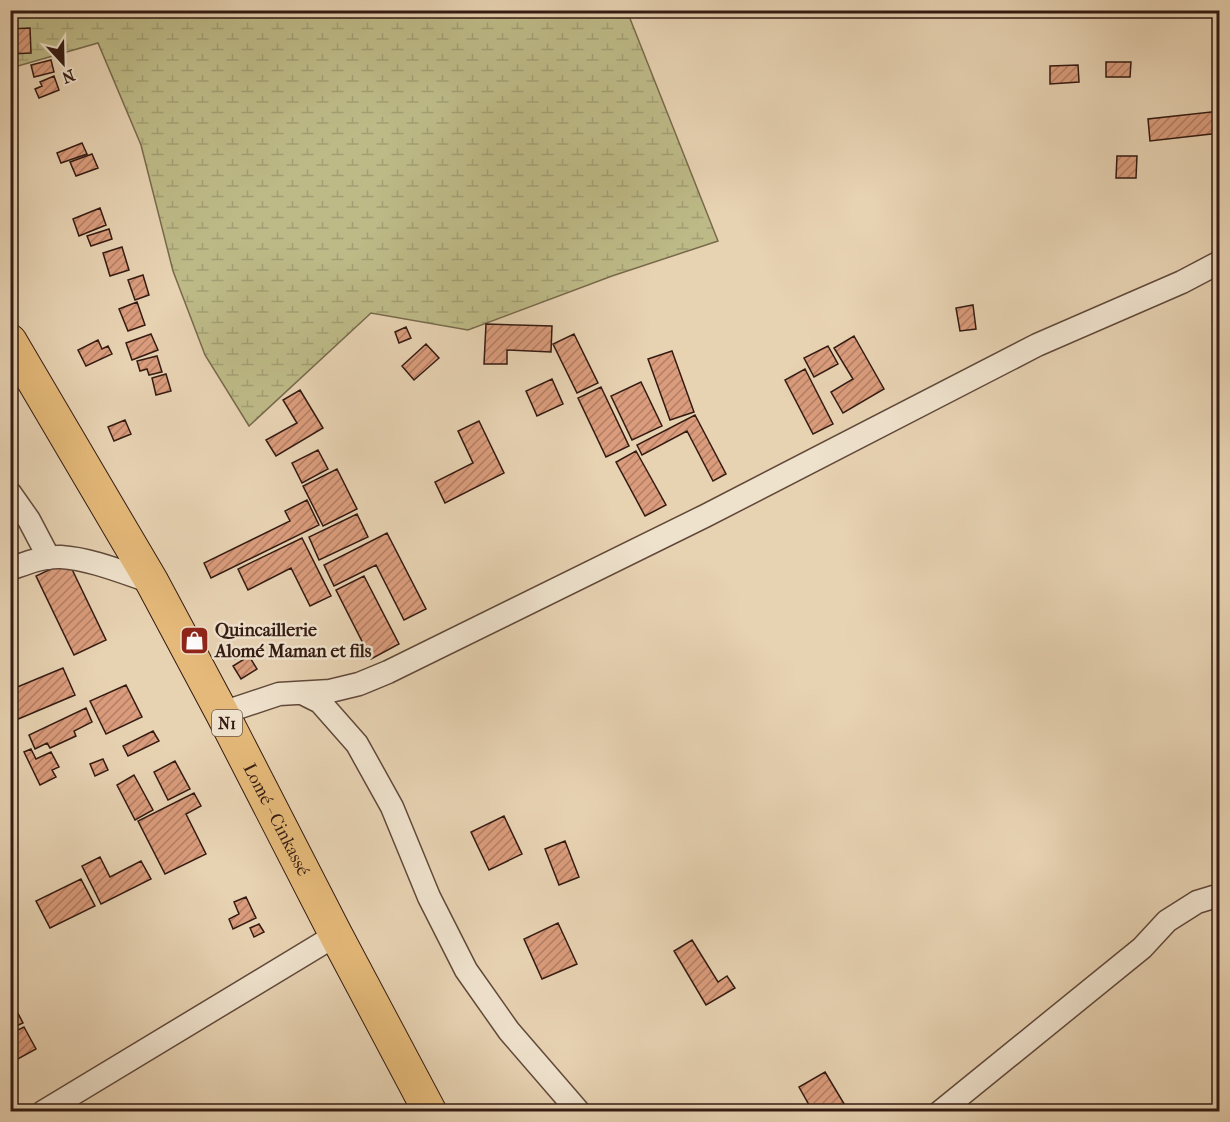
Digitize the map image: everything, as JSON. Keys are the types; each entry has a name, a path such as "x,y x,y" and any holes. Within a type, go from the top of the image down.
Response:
{"highway":[{"name":"Lomé - Cinkassé","path":"10,341 152,582 430,1112"}],"street":[{"path":"222,713 279,694 330,691 359,684 388,672 705,516 1036,345 1182,282 1220,262"},
{"path":"10,493 29,520 49,558"},
{"path":"10,569 34,560 61,557 92,562 152,582"},
{"path":"302,693 320,702 357,744 392,807 429,897 466,970 509,1031 579,1112"},
{"path":"940,1112 1142,948 1167,921 1197,902 1220,895"},
{"path":"44,1112 336,935"}],"green space":[{"path":"11,11 627,11 718,241 612,276 468,330 371,313 249,426 205,355 173,271 141,145 98,43 11,68"}],"building":[{"path":"30,28 31,53 10,54 10,29"},
{"path":"51,60 54,72 34,77 31,65"},
{"path":"1106,62 1131,62 1130,77 1106,77"},
{"path":"1078,65 1079,82 1050,84 1050,66"},
{"path":"54,76 59,90 39,98 35,89 42,86 40,82"},
{"path":"1220,111 1220,133 1150,141 1148,119"},
{"path":"82,143 87,154 61,163 57,153"},
{"path":"92,154 98,168 76,176 70,162"},
{"path":"1117,156 1137,156 1136,178 1116,178"},
{"path":"100,208 106,225 79,236 73,219"},
{"path":"109,229 112,239 91,246 87,236"},
{"path":"122,247 129,270 110,276 103,253"},
{"path":"143,275 149,295 135,300 128,280"},
{"path":"137,302 145,325 128,331 119,309"},
{"path":"973,305 976,329 960,331 956,308"},
{"path":"486,324 552,326 551,352 507,350 507,364 484,364"},
{"path":"406,327 411,338 399,343 395,332"},
{"path":"151,334 158,350 132,360 126,343"},
{"path":"574,334 598,383 577,393 553,344"},
{"path":"854,336 884,389 843,413 831,392 853,379 834,348"},
{"path":"98,340 102,349 108,346 112,354 86,366 78,350"},
{"path":"426,344 439,358 414,380 402,366"},
{"path":"828,346 838,364 814,377 804,358"},
{"path":"672,351 694,412 670,420 648,359"},
{"path":"157,356 162,372 149,375 147,369 140,371 137,361"},
{"path":"805,369 833,424 813,434 785,380"},
{"path":"166,374 171,391 156,395 152,378"},
{"path":"552,379 563,404 537,416 526,391"},
{"path":"641,382 662,426 632,440 611,396"},
{"path":"601,387 629,446 606,457 578,398"},
{"path":"300,390 323,428 276,456 266,440 297,423 283,400"},
{"path":"695,415 726,474 713,481 687,431 642,455 637,445"},
{"path":"125,420 131,434 114,441 108,427"},
{"path":"479,421 504,473 445,503 435,482 473,463 458,431"},
{"path":"318,450 328,469 302,483 292,463"},
{"path":"636,451 666,505 645,516 616,462"},
{"path":"337,469 357,509 323,526 303,486"},
{"path":"307,500 319,525 211,578 204,563 290,521 285,511"},
{"path":"357,514 368,537 319,560 309,537"},
{"path":"387,533 426,609 404,620 376,565 334,586 324,565"},
{"path":"302,538 331,596 310,606 291,568 248,590 238,569"},
{"path":"68,561 106,640 74,655 36,576"},
{"path":"364,576 399,644 371,659 336,590"},
{"path":"240,648 242,656 235,659 232,651"},
{"path":"249,656 257,669 241,679 233,666"},
{"path":"63,668 75,695 16,720 10,707 10,690"},
{"path":"126,685 142,717 106,734 90,701"},
{"path":"86,708 92,722 74,731 76,736 50,748 47,743 35,749 29,735"},
{"path":"153,731 159,741 128,756 123,746"},
{"path":"31,749 36,759 51,752 59,767 52,770 56,777 40,785 24,752"},
{"path":"103,759 108,770 95,776 90,764"},
{"path":"175,761 190,789 168,800 154,772"},
{"path":"134,775 153,810 135,820 117,785"},
{"path":"194,793 201,806 186,814 206,854 165,874 138,821"},
{"path":"504,816 522,854 489,870 471,832"},
{"path":"565,841 579,877 559,885 545,849"},
{"path":"100,857 110,877 141,861 151,879 101,904 82,866"},
{"path":"81,879 95,906 50,928 36,901"},
{"path":"246,897 256,918 233,929 229,919 239,914 234,902"},
{"path":"558,923 577,964 542,979 524,939"},
{"path":"259,924 264,932 254,937 250,928"},
{"path":"692,940 718,982 727,976 735,988 706,1005 674,951"},
{"path":"10,998 23,1023 10,1029"},
{"path":"24,1027 36,1049 16,1060 10,1050 10,1034"},
{"path":"825,1072 846,1107 838,1112 813,1112 799,1087"}],"place":[{"name":"Quincaillerie Alomé Maman et fils","path":"194,640"}]}
